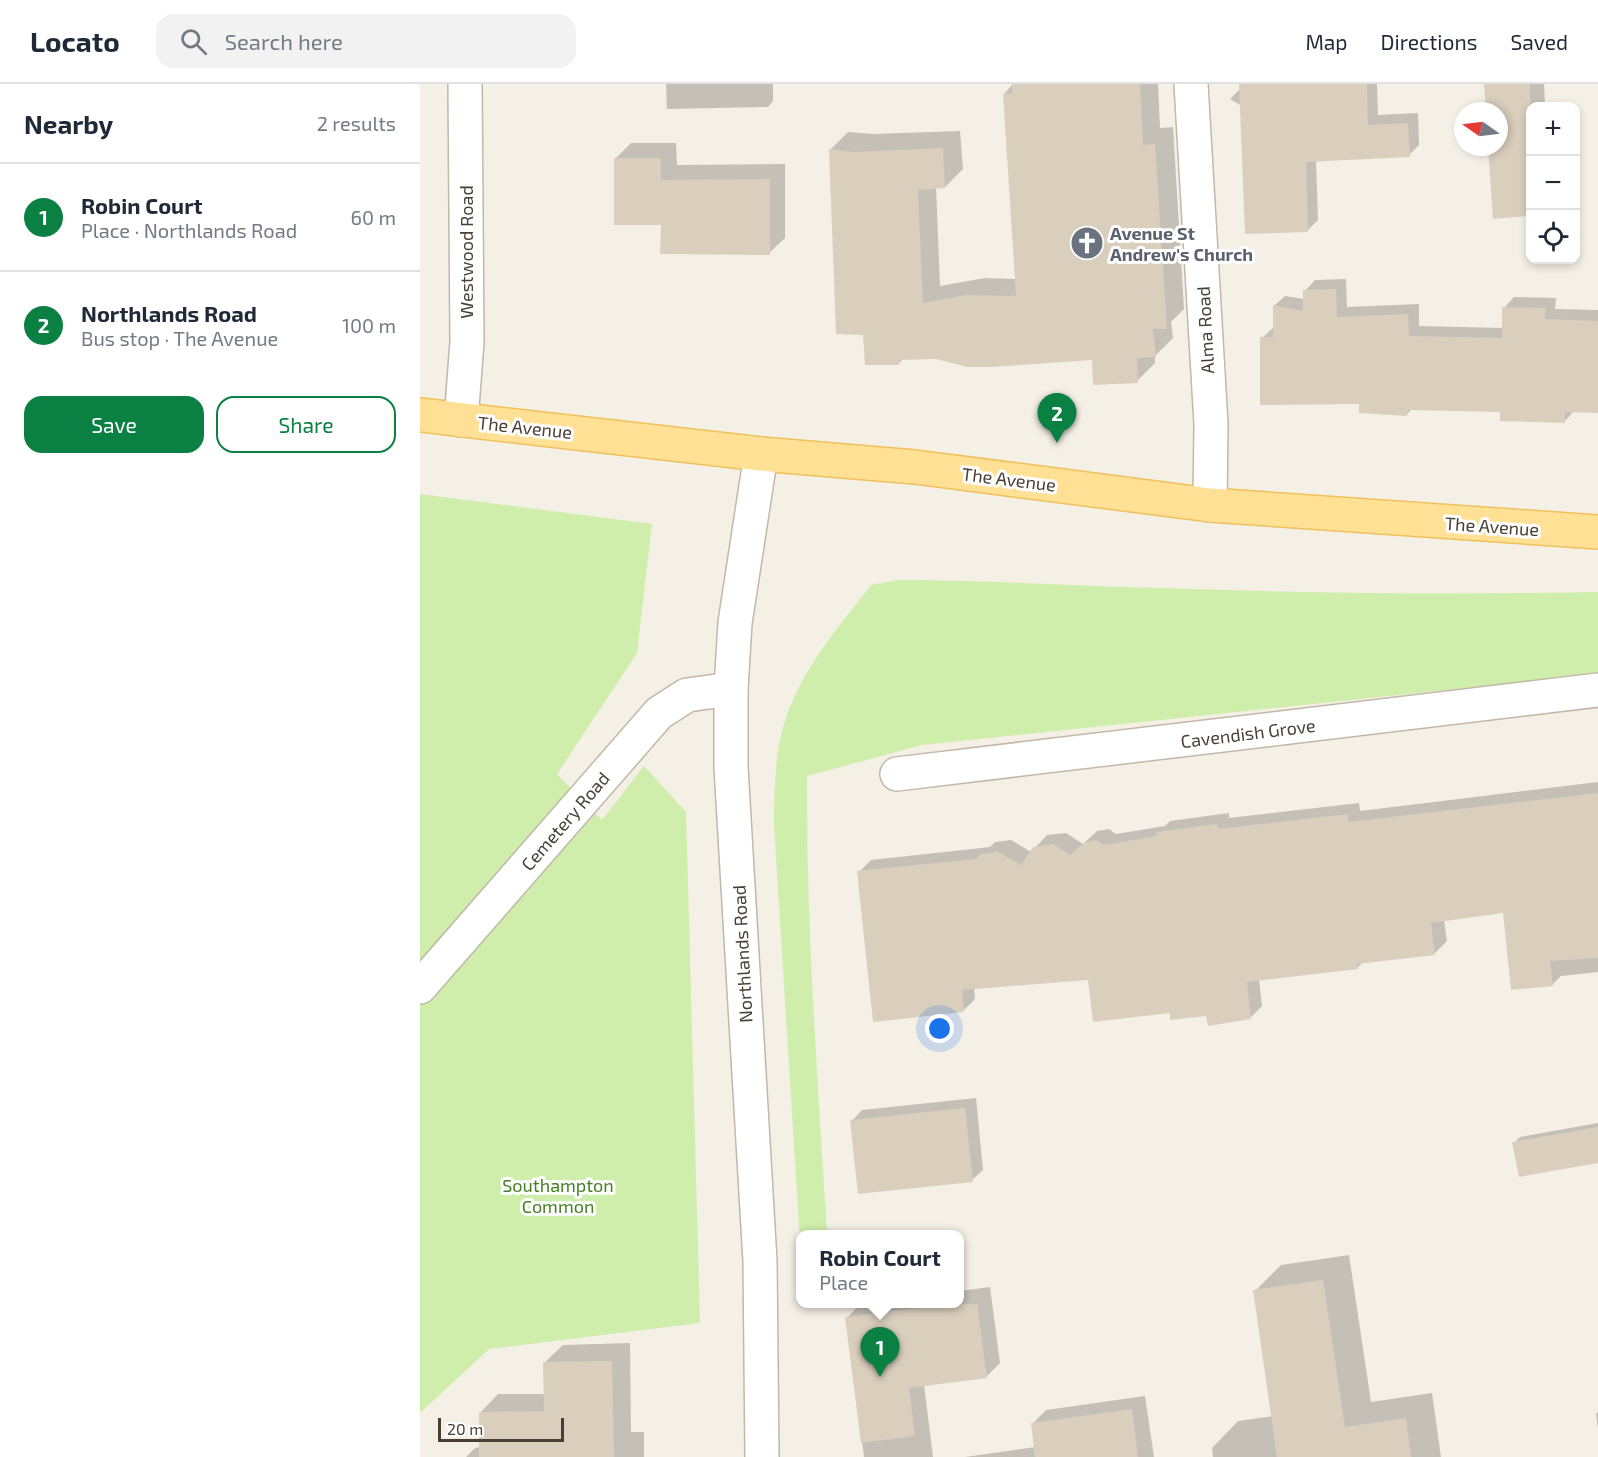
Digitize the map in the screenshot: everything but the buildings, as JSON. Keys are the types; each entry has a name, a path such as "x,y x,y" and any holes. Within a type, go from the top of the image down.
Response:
{"main road":[{"name":"The Avenue","path":"420,415 761,454 915,467 1210,505 1598,532"}],"street":[{"name":"Westwood Road","path":"461,420 467,342 465,84"},
{"name":"Alma Road","path":"1191,84 1211,424 1210,505"},
{"name":"Northlands Road","path":"761,454 735,623 731,689 732,767 760,1261 762,1457"},
{"name":"Cemetery Road","path":"420,987 659,713 687,695 731,689"},
{"name":"Cavendish Grove","path":"897,774 1598,690"}],"green space":[{"name":"Southampton Common","path":"420,494 652,524 637,653 557,774 602,820 644,766 686,812 700,1323 489,1349 420,1413"},
{"path":"899,580 1326,592 1598,592 1598,674 922,745 807,776 816,1063 827,1230 799,1230 774,825 778,750 790,707 806,674 871,585"}],"place":[{"name":"Avenue St Andrew's Church","path":"1087,243"},
{"name":"Northlands Road","path":"1057,443"},
{"name":"Robin Court","path":"880,1377"}]}
